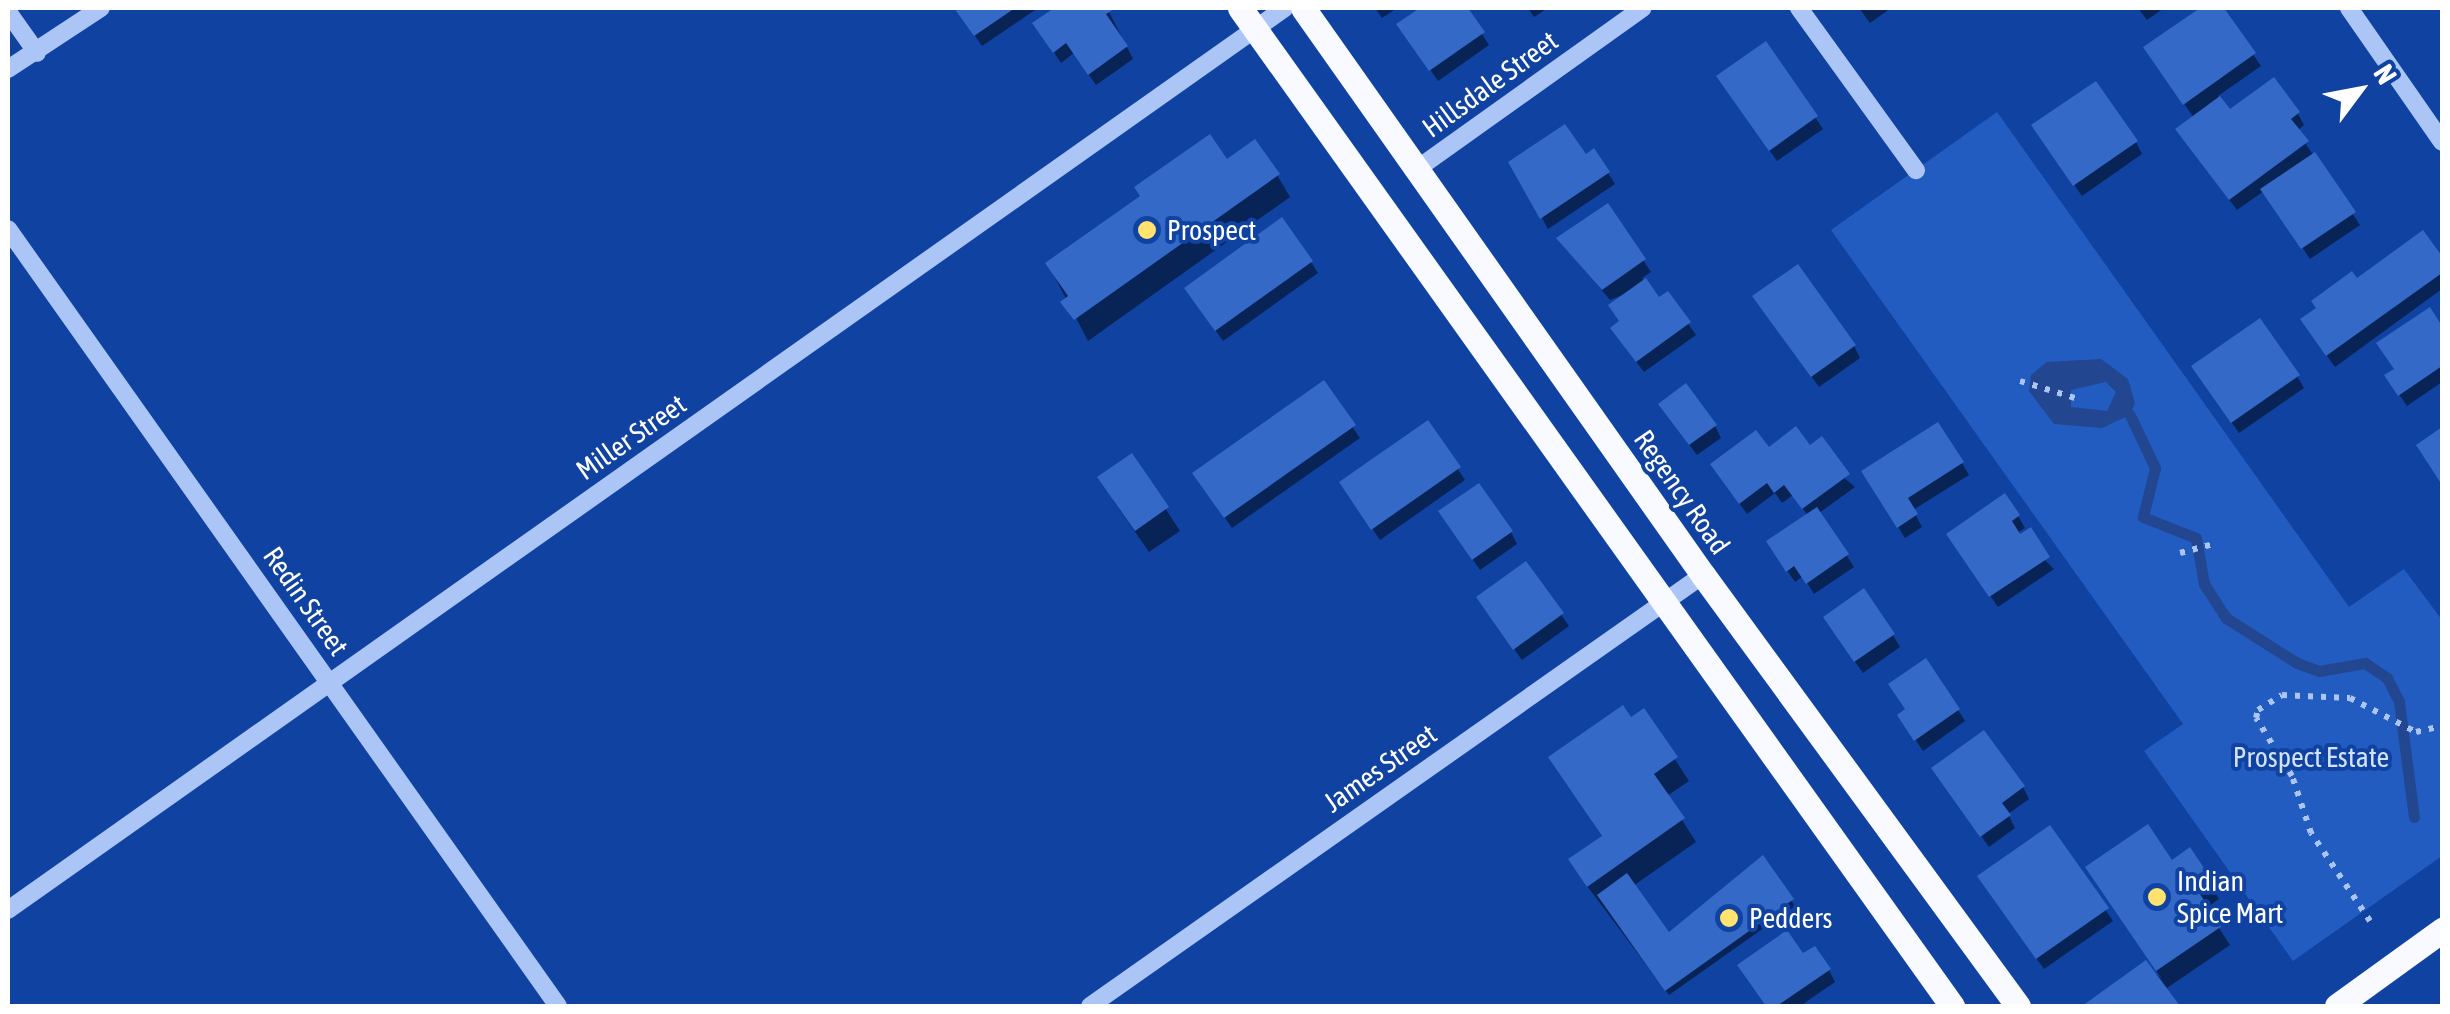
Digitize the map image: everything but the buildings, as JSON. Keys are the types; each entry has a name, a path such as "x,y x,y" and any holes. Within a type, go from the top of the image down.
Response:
{"main road":[{"name":"Regency Road","path":"1303,8 1703,575 2018,1006"},
{"path":"1248,18 1952,1006"},
{"path":"2336,1006 2442,930"}],"street":[{"path":"8,69 101,8"},
{"name":"Miller Street","path":"8,910 330,684 1248,18 1285,8"},
{"name":"Hillsdale Street","path":"1417,169 1643,8"},
{"path":"1799,8 1916,170"},
{"path":"2349,8 2442,142"},
{"path":"9,10 37,53"},
{"name":"Redin Street","path":"8,229 558,1006"},
{"name":"James Street","path":"1090,1006 1703,575"}],"path":[{"path":"2020,381 2076,398"},
{"path":"2180,553 2214,544"},
{"path":"2370,921 2311,833 2292,776 2256,718 2258,710 2282,696 2350,698 2387,712 2416,732 2442,726"}],"green space":[{"name":"Prospect Estate","path":"1997,112 2349,607 2404,569 2442,620 2442,856 2293,961 2144,751 2183,724 1831,230"}],"shaded area":[{"path":"2101,359 2128,379 2135,403 2130,415 2102,428 2054,424 2029,391 2031,375 2047,362","holes":["2106,382 2116,392 2107,411 2071,407 2071,390"]}],"waterway":[{"path":"2130,415 2155,468 2143,517 2196,538 2204,584 2226,618 2297,663 2319,671 2365,663 2387,678 2399,702 2414,817"}],"place":[{"name":"Prospect","path":"1147,230"},
{"name":"Indian Spice Mart","path":"2157,897"},
{"name":"Pedders","path":"1729,918"}]}
